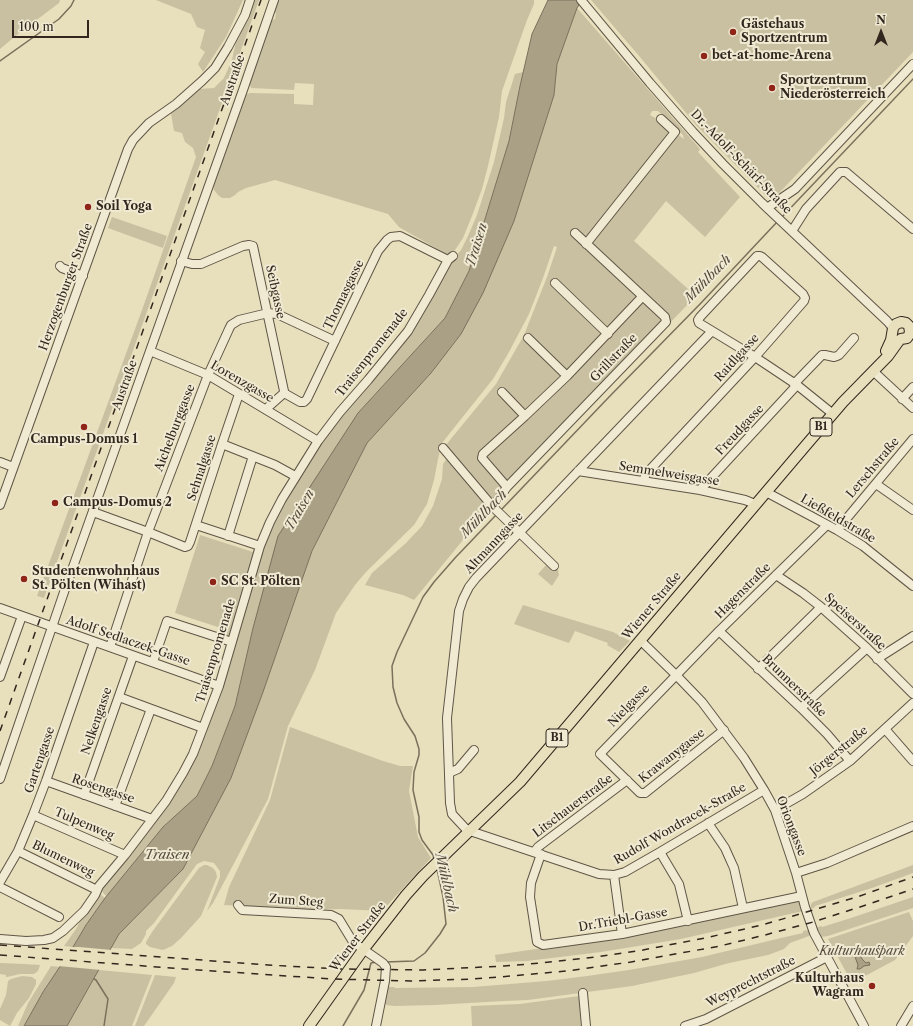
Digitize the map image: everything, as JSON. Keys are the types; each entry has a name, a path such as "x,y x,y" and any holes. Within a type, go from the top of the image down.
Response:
{"main road":[{"name":"B1","path":"876,368 888,356 894,346 901,340 895,337 904,327"},
{"name":"B1","path":"876,368 891,340 904,327"},
{"name":"Wiener Straße","path":"309,1026 363,950 406,894 524,778 755,504 833,414 876,368"}],"street":[{"name":"Herzogenburger Straße","path":"0,505 124,159 132,142 150,123 176,104 215,68 246,15 250,0"},
{"name":"Austraße","path":"0,779 52,627 274,0"},
{"name":"Dr.-Adolf-Schärf-Straße","path":"581,0 622,50 693,132 723,164 774,215 887,321 904,327"},
{"path":"767,208 795,189 913,64"},
{"path":"586,244 675,132 661,119"},
{"path":"792,231 806,209 840,172 846,172 913,230"},
{"name":"Grillstraße","path":"493,506 507,487 666,322 666,317 575,233"},
{"name":"Thomasgasse","path":"284,393 300,402 305,401 378,251 387,240 391,237 400,236 451,258"},
{"name":"Seibgasse","path":"181,261 192,264 201,264 243,246 253,246 284,393"},
{"name":"Raidlgasse","path":"643,482 646,474 754,357 804,301 805,298 803,294 762,257 757,256 698,320 699,323 712,331"},
{"name":"Traisenpromenade","path":"0,939 26,941 44,940 53,938 63,931 84,910 95,895 99,886 125,855 166,801 193,754 219,686 260,546 270,522 295,476 318,441 340,412 408,331 451,258"},
{"path":"60,266 83,276"},
{"path":"555,283 608,334"},
{"path":"507,487 482,458 483,454 567,376 642,296"},
{"path":"268,313 277,314 335,341"},
{"name":"Aichelburggasse","path":"110,648 148,532 208,375 229,329 231,325 239,320 268,313"},
{"path":"712,331 796,385 833,414"},
{"name":"Altmanngasse","path":"470,831 465,828 452,814 450,803 447,718 459,611 463,599 469,587 476,578 712,331"},
{"path":"528,338 567,376"},
{"name":"Freudgasse","path":"700,490 822,355 834,357 840,355 854,338"},
{"name":"Lorenzgasse","path":"150,351 208,375 318,441"},
{"path":"876,368 902,399 913,408"},
{"path":"902,399 913,387"},
{"path":"502,392 525,416"},
{"path":"266,409 284,393"},
{"name":"Sehnalgasse","path":"148,532 185,547 188,546 239,394"},
{"name":"Lerschstraße","path":"836,530 913,439"},
{"path":"222,444 253,456 295,476"},
{"path":"443,448 493,506 554,566"},
{"path":"228,536 253,456"},
{"path":"0,462 14,467"},
{"name":"Semmelweisgasse","path":"578,471 700,490 745,500 755,504"},
{"path":"876,484 913,510"},
{"name":"Ließfeldstraße","path":"766,492 863,546 913,586"},
{"path":"93,512 148,532"},
{"path":"196,525 260,546"},
{"name":"Hagenstraße","path":"676,675 827,525"},
{"name":"Speiserstraße","path":"776,575 820,606 878,658 913,694"},
{"path":"758,669 820,606"},
{"name":"Adolf Sedlaczek-Gasse","path":"0,608 219,686"},
{"path":"0,677 22,616"},
{"path":"153,662 167,621 232,642"},
{"name":"Brunnerstraße","path":"719,632 802,708 850,761"},
{"path":"878,658 913,636"},
{"name":"Oriongasse","path":"640,640 702,702 744,758 764,790 775,810 814,933 862,1025"},
{"name":"Gartengasse","path":"0,882 18,851 46,782 94,642"},
{"path":"802,708 867,648"},
{"name":"Nelkengasse","path":"84,795 133,656"},
{"name":"Nielgasse","path":"600,754 676,675"},
{"path":"119,697 203,728"},
{"name":"Jörgerstraße","path":"775,810 803,794 850,761 913,703"},
{"path":"115,806 151,709"},
{"path":"885,729 913,761"},
{"name":"Krawanygasse","path":"600,754 640,793 645,793 724,730"},
{"path":"449,773 458,769 474,750"},
{"name":"Litschauerstraße","path":"537,853 538,847 626,780"},
{"name":"Rosengasse","path":"46,782 152,819"},
{"name":"Rudolf Wondracek-Straße","path":"470,831 599,874 614,875 625,872 764,790"},
{"name":"Tulpenweg","path":"33,815 125,855"},
{"path":"708,823 734,868 743,908"},
{"path":"796,873 827,863 913,826"},
{"name":"Blumenweg","path":"18,851 97,890"},
{"path":"660,852 679,884 688,921"},
{"name":"Dr.Triebl-Gasse","path":"537,853 530,889 530,897 537,942 543,945 622,934 802,896"},
{"path":"614,875 622,934"},
{"path":"0,887 59,917"},
{"name":"Zum Steg","path":"238,905 242,910 331,915 339,919 354,942 363,950 378,959 386,967 376,1026"},
{"name":"Weyprechtstraße","path":"685,1026 706,1019 827,957"},
{"path":"583,993 586,1026"},
{"path":"901,1026 913,1006"}],"green space":[{"path":"0,0 60,0 59,3 0,49"},
{"path":"156,0 243,0 226,37 203,72 198,64 205,52 200,48 205,30 197,27 191,14"},
{"path":"253,0 259,0 44,598 37,596 142,310 196,157 193,148 185,142 182,133 174,131 171,113 199,89 214,88 224,78 232,60 237,36"},
{"path":"277,0 534,0 534,4 502,91 499,117 482,189 463,238 450,255 399,227 388,214 275,180 246,188 230,198 222,198 214,190 213,184 243,96 250,93 294,94 294,104 313,105 314,84 295,83 294,90 251,88 249,82 270,21 275,19 276,14 274,10"},
{"name":"Sportzentrum Niederösterreich","path":"591,0 913,0 913,52 780,192 769,199 696,125"},
{"path":"577,8 700,149 698,152 740,197 705,237 666,201 634,241 696,296 508,489 493,509 445,446 496,384 524,335 547,277 557,247 554,246 529,314 509,352 493,379 442,443 427,504 414,525 366,572 355,585 336,613 315,670 288,726 268,799 213,903 207,911 220,877 220,871 214,863 204,861 197,864 154,923 146,931 141,943 132,949 111,948 119,934 183,869 231,778 312,552 367,443 431,373 461,334 514,221 554,95 557,64","holes":["652,111 658,111 683,135 684,139 650,115"]},
{"path":"523,72 509,141 469,271 445,318 358,413 253,628 235,706 212,766 197,796 163,827 107,896 101,889 182,782 264,543 285,499 320,443 340,416 398,348 450,262 461,250 477,215 494,162 506,102 515,74"},
{"path":"112,217 167,236 163,248 108,228"},
{"path":"447,458 489,508 414,600 403,595 365,585 372,573 406,543 422,526 433,506 442,479 443,464"},
{"name":"SC St. Pölten","path":"200,535 253,552 254,548 258,550 231,640 225,638 227,630 175,613"},
{"path":"548,563 552,566 553,570 558,570 559,575 552,586 538,574"},
{"path":"523,605 613,632 630,641 619,652 607,645 608,643 575,631 569,643 514,624"},
{"path":"290,727 383,761 400,766 413,766 409,791 418,837 431,858 382,911 341,909 314,910 224,905 229,887 270,800"},
{"path":"204,865 213,868 217,877 201,916 172,946 163,950 150,947 146,944 146,942 152,932 199,868"},
{"path":"913,865 913,873 815,906 811,909 811,904 813,902"},
{"path":"98,894 105,898 73,947 64,946 76,929 85,912"},
{"path":"913,897 913,908 828,936 821,937 815,928 851,918"},
{"path":"795,901 799,902 803,911 681,939 601,952 527,961 496,962 495,955 611,938"},
{"name":"Kulturhauspark","path":"909,912 913,921 913,936 895,960 852,983 828,939"},
{"path":"809,930 809,936 790,943 784,949 768,955 632,986 528,1000 395,1006 386,1005 384,1002 387,987 473,987 587,976 702,957 803,933 803,931"},
{"path":"0,963 40,965 38,971 34,974 20,974 6,977 6,975 0,974"},
{"path":"51,966 60,967 43,992 24,1026 18,1026 28,1003"},
{"path":"99,970 152,975 132,1026 67,1026"},
{"path":"155,975 176,977 174,983 144,1026 135,1026"},
{"path":"22,976 32,977 36,980 36,984 29,998 17,1013 10,1026 0,1020 0,1009 6,995 8,981"},
{"path":"579,996 581,1026 472,1026 471,1006 520,1004"}],"water":[{"name":"Traisen","path":"548,0 582,0 577,8 557,64 554,95 514,221 483,293 461,334 431,373 367,443 312,551 263,692 231,778 183,869 119,934 67,1026 24,1026 43,992 105,898 163,827 197,796 212,766 235,706 253,628 278,536 358,413 445,318 469,271 509,141 532,34"},
{"path":"859,946 863,951 860,955 862,959 866,963 869,962 870,965 857,969 858,965 854,954 852,956 848,952 854,947"}],"pier":[{"path":"71,947 112,950 101,970 58,966"}],"waterway":[{"name":"Mühlbach","path":"0,61 59,19 71,6 74,0"},
{"name":"Mühlbach","path":"781,218 913,79"},
{"name":"Mühlbach","path":"501,510 777,222"},
{"name":"Mühlbach","path":"434,859 433,855 422,840 419,832 419,817 413,790 414,772 419,755 419,749 415,736 404,719 397,703 393,687 392,666 423,597 455,558 497,514"},
{"name":"Mühlbach","path":"385,962 414,961 425,953 446,924 443,897 437,869"},
{"name":"Mühlbach","path":"343,1026 364,990 371,963 377,962"},
{"path":"94,979 108,999 104,1026"}],"railway":[{"path":"0,731 261,0"},
{"path":"0,945 340,969 423,970 504,966 596,957 705,938 762,925 803,913 857,897 913,877"},
{"path":"0,955 332,979 410,981 473,979 567,971 631,962 720,946 813,922 913,889"}],"place":[{"name":"Gästehaus Sportzentrum","path":"733,32"},
{"name":"bet-at-home-Arena","path":"704,56"},
{"name":"Sportzentrum Niederösterreich","path":"772,88"},
{"name":"Soil Yoga","path":"88,207"},
{"name":"Campus-Domus 1","path":"84,427"},
{"name":"Campus-Domus 2","path":"55,503"},
{"name":"Studentenwohnhaus St. Pölten (Wihast)","path":"24,579"},
{"name":"SC St. Pölten","path":"213,582"},
{"name":"Kulturhaus Wagram","path":"872,986"}]}
